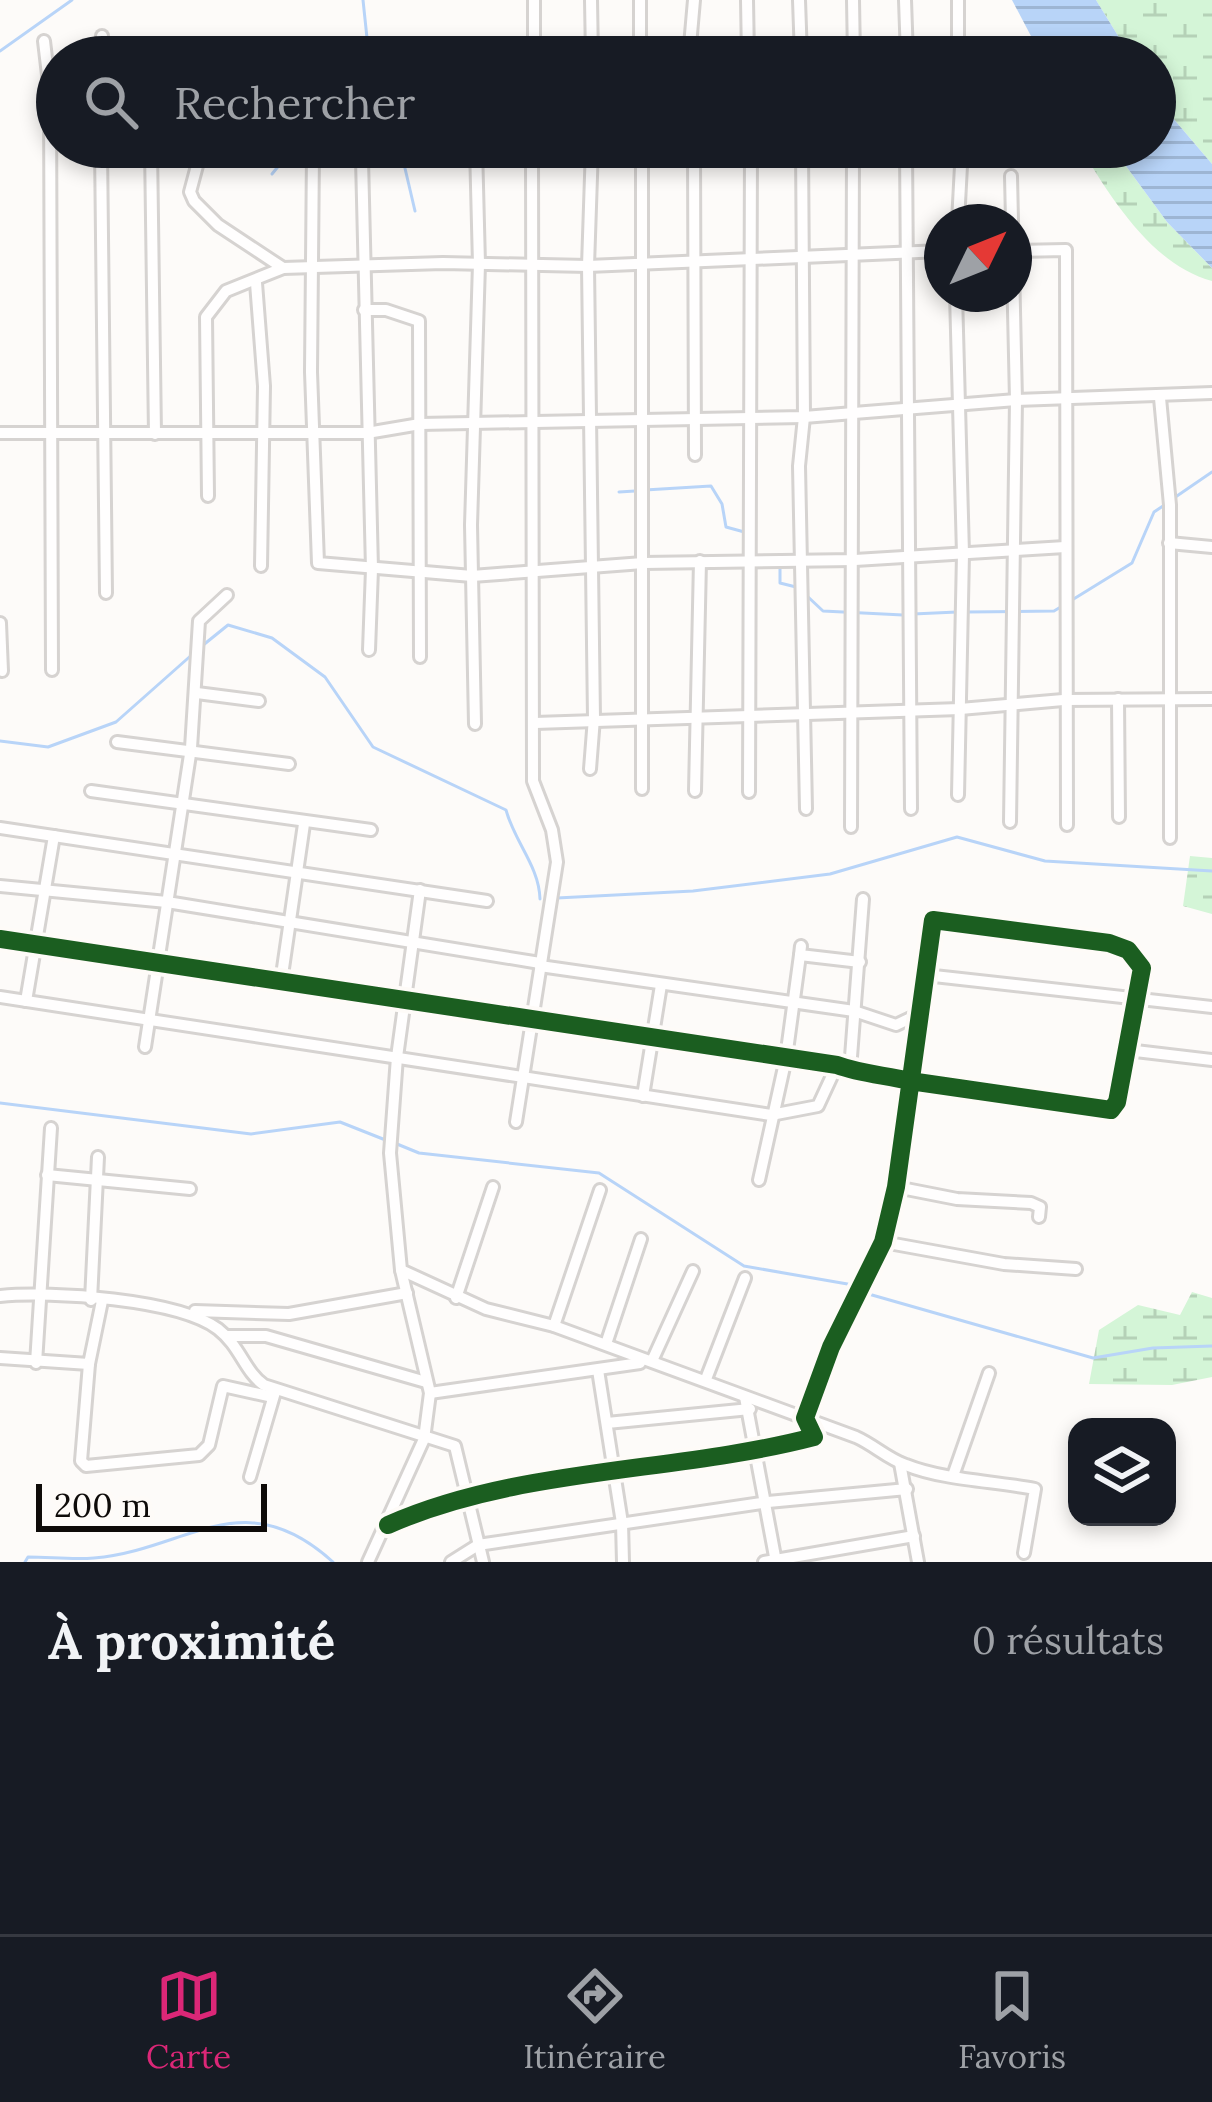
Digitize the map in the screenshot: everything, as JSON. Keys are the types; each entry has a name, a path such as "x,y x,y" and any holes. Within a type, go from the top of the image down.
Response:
{"street":[{"path":"534,0 534,36"},
{"path":"591,0 592,36"},
{"path":"640,0 640,36"},
{"path":"691,36 694,0"},
{"path":"747,0 748,36"},
{"path":"799,0 800,36"},
{"path":"854,0 854,36"},
{"path":"905,0 906,36"},
{"path":"958,0 958,36"},
{"path":"50,168 52,670"},
{"path":"101,168 106,593"},
{"path":"151,168 155,434"},
{"path":"196,168 190,191 194,201 218,225 283,268"},
{"path":"314,168 311,372 317,430 318,563 472,576 643,563 855,560 1066,547"},
{"path":"362,168 372,568 369,650"},
{"path":"475,724 477,168"},
{"path":"516,1122 556,851 533,782 533,168"},
{"path":"590,769 594,718 588,266 591,168"},
{"path":"641,789 642,168"},
{"path":"694,168 695,454"},
{"path":"749,793 751,168"},
{"path":"801,168 804,417 799,466 806,809"},
{"path":"851,827 854,168"},
{"path":"906,168 911,809"},
{"path":"959,204 961,168"},
{"path":"1011,176 1012,204"},
{"path":"1032,251 1066,250 1063,700 1067,825"},
{"path":"208,496 206,317 226,291 256,283 283,268 588,266 924,253"},
{"path":"256,283 261,566"},
{"path":"364,310 386,310 419,321 421,657"},
{"path":"956,312 963,554 958,795"},
{"path":"1010,822 1015,312"},
{"path":"0,433 367,433 420,424 643,416 804,417 1016,400 1212,393"},
{"path":"1160,398 1169,543 1170,838"},
{"path":"1169,543 1212,547"},
{"path":"694,790 700,561"},
{"path":"145,1047 191,748 200,621 227,595"},
{"path":"0,623 2,671"},
{"path":"197,693 259,701"},
{"path":"1118,699 1119,817"},
{"path":"535,723 960,710 1063,700 1212,699"},
{"path":"117,742 289,764"},
{"path":"91,791 371,830"},
{"path":"281,982 304,824"},
{"path":"0,828 487,901"},
{"path":"26,1001 54,836"},
{"path":"0,886 167,902 289,925 415,939 661,985 854,1011 896,1025 917,1015"},
{"path":"368,1562 424,1439 428,1388 401,1270 390,1154 397,1058 420,890"},
{"path":"850,1070 863,899"},
{"path":"0,939 837,1065 910,1081 1111,1110 1142,968 1128,950 933,920 917,1015 910,1081 896,1187 883,1242 847,1310 805,1418 814,1437 757,1452 464,1496 388,1526"},
{"path":"759,1180 786,1058 800,950 860,962"},
{"path":"926,975 1212,1007"},
{"path":"644,1096 661,985"},
{"path":"0,997 522,1073 644,1096 705,1101 771,1115 818,1106 831,1088 837,1065"},
{"path":"1127,1050 1212,1060"},
{"path":"36,1363 44,1292 40,1234 51,1128"},
{"path":"98,1157 96,1301 80,1416 81,1461 86,1466 199,1455 209,1445 223,1387 274,1393 455,1446 483,1562"},
{"path":"47,1174 190,1189"},
{"path":"456,1298 493,1186"},
{"path":"896,1187 957,1199 1031,1203 1040,1207 1039,1217"},
{"path":"554,1326 601,1190"},
{"path":"606,1344 641,1239"},
{"path":"883,1242 1004,1264 1076,1269"},
{"path":"401,1270 456,1298 706,1379 748,1403 805,1418 874,1445 900,1463 940,1476 954,1473 1038,1492 1024,1552"},
{"path":"649,1362 693,1271"},
{"path":"706,1379 745,1278"},
{"path":"0,1296 44,1292 192,1311 289,1314 360,1297 407,1293"},
{"path":"192,1311 243,1351 254,1378 274,1393"},
{"path":"227,1336 266,1336 428,1388 649,1362"},
{"path":"0,1358 89,1364"},
{"path":"598,1370 622,1523 623,1562"},
{"path":"954,1473 989,1373"},
{"path":"250,1477 274,1393"},
{"path":"607,1423 748,1403"},
{"path":"748,1403 768,1502 772,1562 914,1537"},
{"path":"900,1463 918,1562"},
{"path":"452,1562 478,1545 768,1502 907,1489"}],"green space":[{"path":"1096,0 1212,0 1212,164 1176,122 1176,36 1118,36"},
{"path":"1094,168 1127,168 1167,222 1212,268 1212,281 1170,260 1120,208"},
{"path":"1190,856 1212,858 1212,914 1183,906"},
{"path":"1192,1292 1212,1298 1212,1377 1172,1385 1089,1384 1099,1330 1138,1305 1180,1315"}],"water":[{"path":"1012,0 1096,0 1118,36 1031,36"},
{"path":"1176,122 1212,164 1212,268 1167,222 1127,168 1176,168"}],"waterway":[{"path":"0,51 72,0"},
{"path":"363,0 367,36"},
{"path":"272,174 277,168"},
{"path":"405,168 415,211"},
{"path":"1174,498 1212,472"},
{"path":"645,490 711,486 722,504 726,527 748,533"},
{"path":"619,492 635,491"},
{"path":"1072,600 1132,563 1154,512 1166,504"},
{"path":"758,556 777,556"},
{"path":"780,565 780,583 800,588"},
{"path":"806,595 823,611 903,615"},
{"path":"967,612 1054,611 1064,605"},
{"path":"913,614 957,612"},
{"path":"202,646 228,625 272,638 325,677 373,747 506,810 536,876 540,899"},
{"path":"0,741 48,747 116,722 195,652"},
{"path":"557,898 693,891 830,874 957,837 1045,861 1212,871"},
{"path":"0,1103 251,1134 340,1122 388,1141"},
{"path":"397,1144 419,1153 599,1173 744,1266 859,1286"},
{"path":"865,1293 1093,1358 1153,1348 1212,1346"},
{"path":"25,1562 28,1557 86,1559 128,1553 215,1526 243,1523 271,1526 301,1538 333,1562"}],"cycle path":[{"path":"0,939 837,1065 910,1081 1111,1110 1117,1102 1142,968 1128,950 1109,943 933,920 896,1187 883,1242 831,1347 805,1418 814,1437 490,1492 388,1525"}]}
